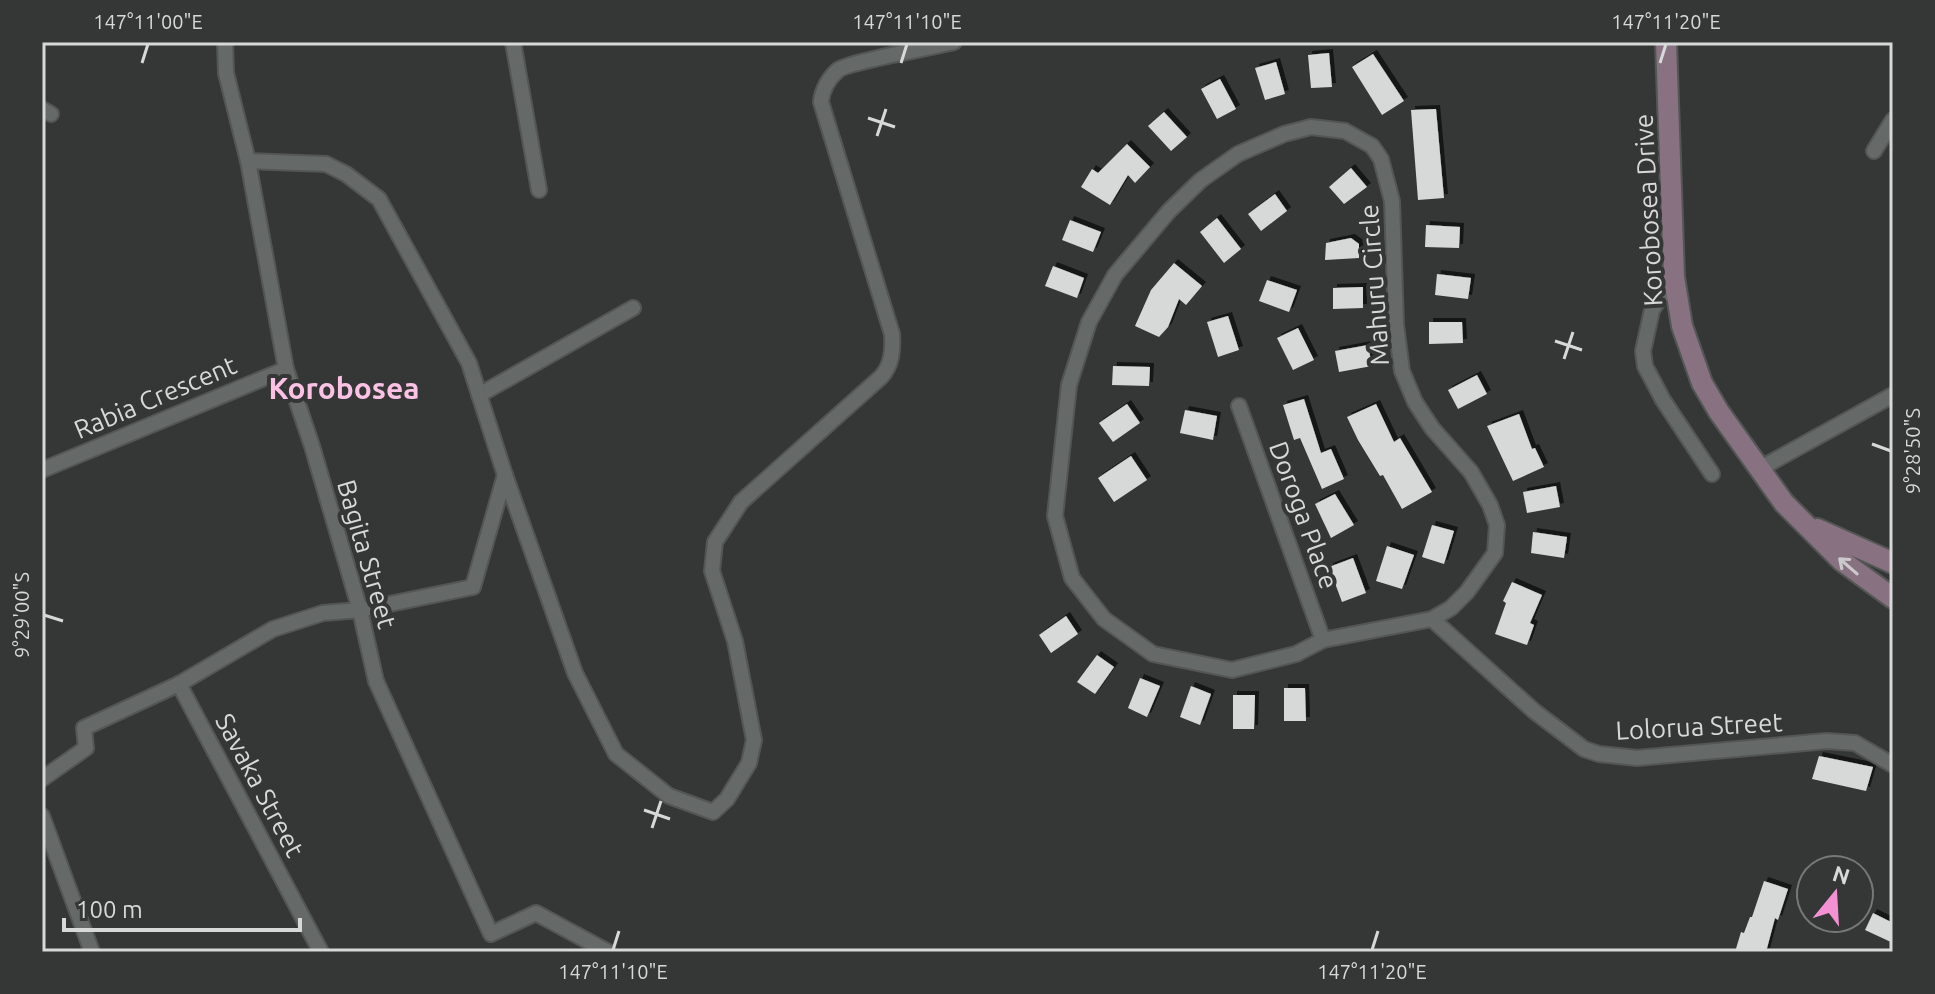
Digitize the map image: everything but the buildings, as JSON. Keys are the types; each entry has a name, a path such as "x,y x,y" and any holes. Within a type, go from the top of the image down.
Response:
{"main road":[{"name":"Korobosea Drive","path":"1666,42 1674,277 1682,326 1702,383 1784,503 1842,561 1893,598"},
{"name":"Korobosea Drive","path":"1810,526 1893,563"}],"street":[{"name":"Bagita Street","path":"225,42 226,73 248,161 286,369 360,610 376,681 491,934 536,913 608,952"},
{"path":"513,42 539,190"},
{"path":"248,161 326,164 346,174 379,199 469,363 575,673 616,754 669,796 713,812 727,799 749,763 754,740 735,641 712,571 715,542 741,502 881,377 888,369 893,349 892,334 821,102 830,79 848,65 954,42"},
{"path":"1874,151 1893,120"},
{"name":"Mahuru Circle","path":"1311,127 1345,131 1372,146 1381,159 1392,201 1396,325 1402,371 1415,402 1432,428 1471,472 1490,505 1497,525 1495,553 1481,575 1451,608 1432,619 1323,640 1296,654 1232,670 1153,654 1104,619 1072,578 1055,516 1069,385 1089,322 1115,275 1169,211 1201,180 1238,154 1284,134 1311,127"},
{"path":"1674,277 1652,310 1643,351 1645,366 1663,400 1712,474"},
{"path":"479,395 633,308"},
{"name":"Rabia Crescent","path":"42,470 286,369"},
{"path":"1759,469 1893,395"},
{"name":"Doroga Place","path":"1239,406 1323,640"},
{"path":"42,779 86,748 84,728 179,684 273,629 323,613 360,610 473,587 505,475"},
{"name":"Lolorua Street","path":"1432,619 1534,711 1584,749 1599,754 1637,758 1827,741 1855,743 1893,765"},
{"name":"Savaka Street","path":"179,684 316,950"},
{"path":"42,816 92,952"}],"district":[{"name":"Korobosea","path":"344,388"}]}
